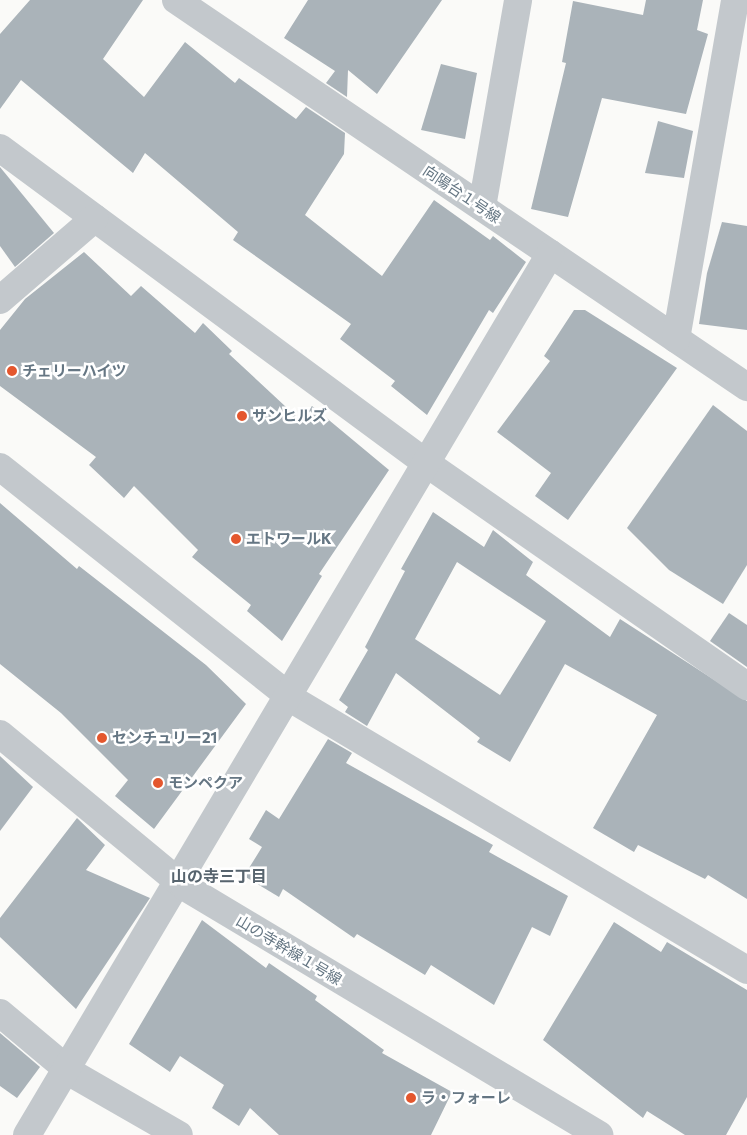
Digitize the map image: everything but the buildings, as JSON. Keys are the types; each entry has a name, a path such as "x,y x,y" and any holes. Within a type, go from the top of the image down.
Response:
{"street":[{"name":"向陽台１号線","path":"176,0 747,387"},
{"path":"482,207 518,0"},
{"path":"676,339 735,0"},
{"path":"0,148 426,463 747,686"},
{"path":"0,300 95,218"},
{"path":"27,1135 550,254"},
{"path":"0,467 288,695 747,970"},
{"name":"山の寺幹線１号線","path":"0,734 177,881 600,1135"},
{"path":"0,1013 66,1069 179,1135"}],"place":[{"name":"チェリーハイツ","path":"12,371"},
{"name":"サンヒルズ","path":"242,416"},
{"name":"エトワールK","path":"236,539"},
{"name":"センチュリー21","path":"102,738"},
{"name":"モンペクア","path":"158,783"},
{"name":"ラ・フォーレ","path":"411,1098"}],"district":[{"name":"山の寺三丁目","path":"219,876"}]}
